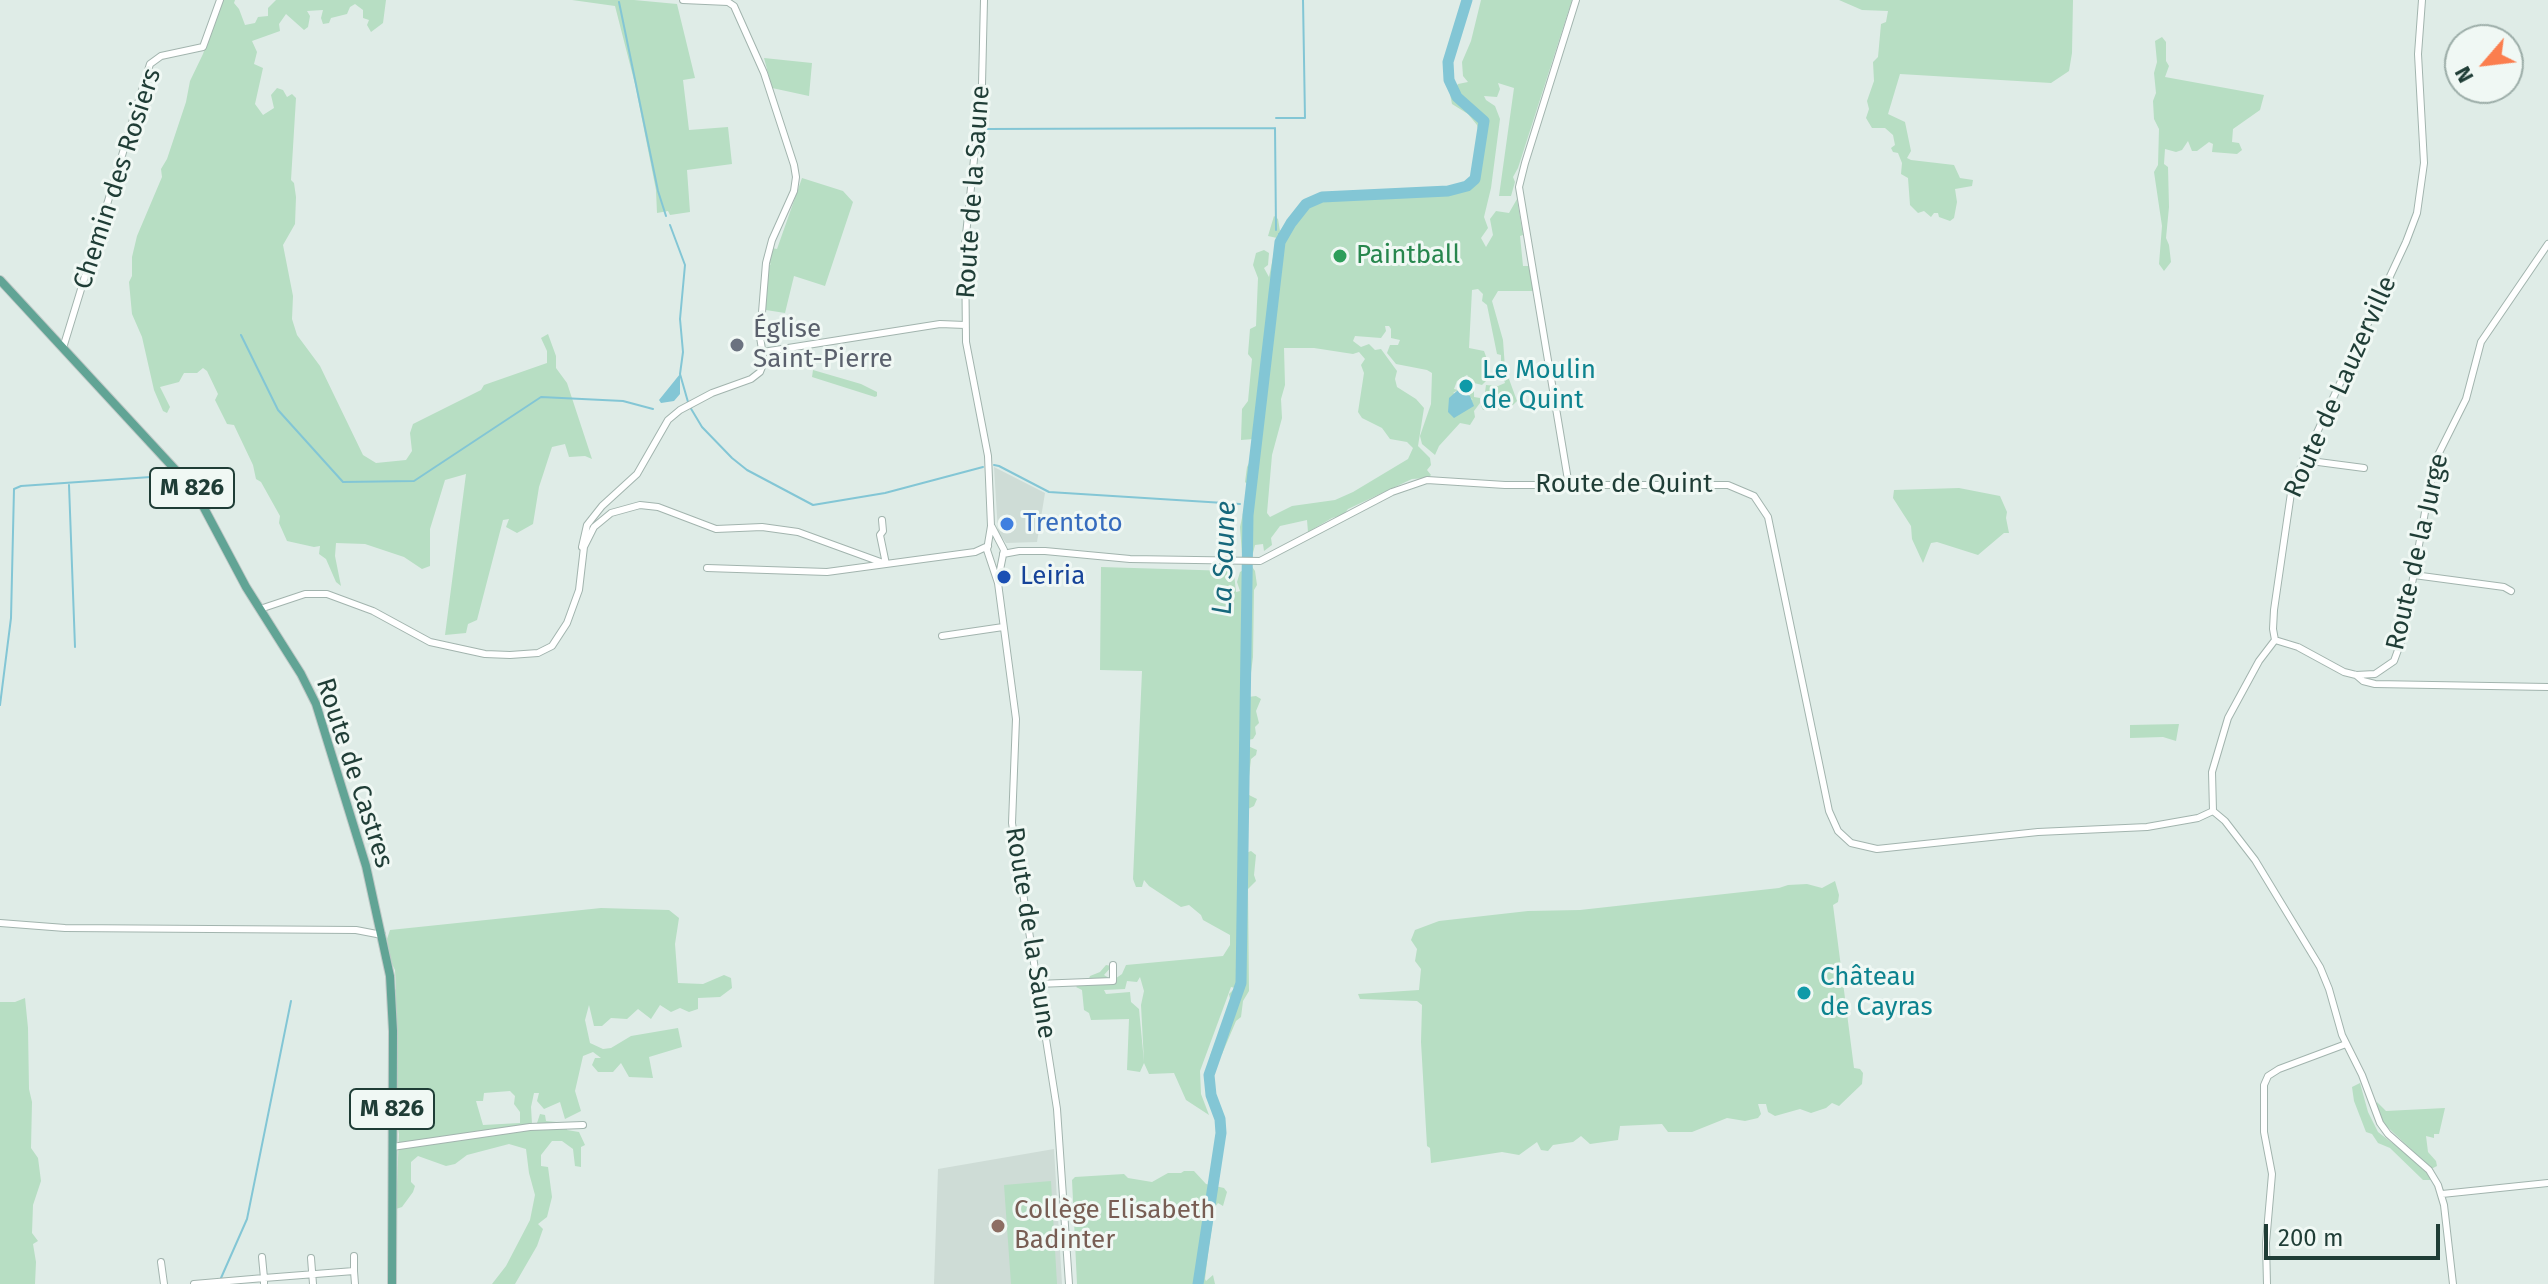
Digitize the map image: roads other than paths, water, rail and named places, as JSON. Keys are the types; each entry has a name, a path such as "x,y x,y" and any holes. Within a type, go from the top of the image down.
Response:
{"main road":[{"name":"Route de Castres","path":"0,280 195,491 316,704 366,866 390,976 392,1284"}],"street":[{"name":"Chemin des Rosiers","path":"63,348 150,64 161,56 203,47 220,0"},
{"path":"260,609 305,594 327,594 373,611 430,642 485,654 531,654 552,646 567,623 579,590 582,539 587,525 602,506 637,474 668,420 693,402 756,376 763,367 760,337 766,263 772,240 794,191 796,177 764,73 732,4 683,0"},
{"name":"Route de la Saune","path":"984,0 982,84 965,244 965,325 970,368 988,456 991,526 988,545"},
{"path":"1569,486 1519,187 1576,0"},
{"name":"Route de Lauzerville","path":"2275,640 2274,610 2292,486 2379,302 2417,213 2424,163 2418,54 2422,0"},
{"name":"Route de la Jurge","path":"2275,640 2298,647 2356,675 2381,672 2397,656 2434,466 2441,446 2466,399 2478,350 2487,332 2548,244"},
{"path":"763,352 940,324 965,325"},
{"path":"2303,460 2364,468"},
{"name":"Route de Quint","path":"1001,544 1019,551 1130,559 1255,561 1269,558 1380,497 1418,482 1569,486 1728,485 1745,491 1760,503 1771,528 1830,816 1838,831 1851,843 1877,849 2038,832 2147,827 2198,818 2213,811"},
{"path":"582,555 590,534 605,516 622,508 640,505 658,507 716,529 762,527 798,532 886,564"},
{"path":"882,520 883,531 880,535 886,564"},
{"name":"Route de la Saune","path":"991,526 1001,544"},
{"path":"707,568 827,572 975,552 994,541 1001,544 1002,555 997,558 975,552"},
{"path":"988,545 989,556"},
{"name":"Route de Quint","path":"1002,555 1019,551"},
{"name":"Route de la Saune","path":"998,583 1002,555"},
{"name":"Route de la Saune","path":"989,556 998,583 1016,719 1012,823 1059,1127 1069,1284"},
{"path":"2414,575 2504,587 2511,591"},
{"path":"942,636 1003,627"},
{"path":"2275,640 2259,661 2228,718 2212,772 2213,811 2225,821 2255,860 2320,967 2346,1044 2362,1075 2380,1123 2388,1134 2429,1170 2442,1194 2453,1284"},
{"path":"2356,675 2363,681 2375,684 2548,687"},
{"path":"0,923 65,928 356,930 382,935"},
{"path":"356,930 379,923"},
{"path":"1037,984 1113,981 1113,965"},
{"path":"2267,1284 2266,1243 2272,1174 2264,1132 2264,1085 2273,1072 2346,1044"},
{"path":"392,1147 530,1127 583,1125"},
{"path":"2442,1194 2548,1183"},
{"path":"354,1256 355,1284"},
{"path":"262,1257 264,1281"},
{"path":"311,1258 313,1284"},
{"path":"161,1262 164,1284"},
{"path":"194,1284 264,1281 354,1271"}],"water":[{"path":"680,374 680,394 674,401 661,403 659,400"},
{"path":"1458,390 1470,396 1474,406 1454,418 1448,412 1449,398"}],"waterway":[{"path":"1276,118 1305,118 1303,0"},
{"name":"La Saune","path":"1198,1284 1221,1133 1209,1075 1241,983 1248,515 1280,242 1306,204 1322,197 1448,191 1467,186 1475,179 1484,121 1457,97 1449,80 1448,62 1467,0"},
{"path":"619,2 658,191 666,216"},
{"path":"1275,128 1276,230"},
{"path":"987,129 1275,128"},
{"path":"670,225 685,265 680,319 683,352 680,374 688,402"},
{"name":"La Saune","path":"1279,234 1282,239"},
{"path":"241,335 278,410 343,482 414,481 541,397 623,401 653,409"},
{"path":"690,407 702,427 747,470 813,505 885,493 983,467"},
{"path":"994,465 1049,492 1240,504"},
{"path":"0,705 11,618 14,489 165,476"},
{"path":"69,485 75,647"},
{"path":"221,1278 247,1219 291,1001"}],"place":[{"name":"Paintball","path":"1340,256"},
{"name":"Église Saint-Pierre","path":"737,345"},
{"name":"Le Moulin de Quint","path":"1466,386"},
{"name":"Trentoto","path":"1007,524"},
{"name":"Leiria","path":"1004,577"},
{"name":"Château de Cayras","path":"1804,993"},
{"name":"Collège Elisabeth Badinter","path":"998,1226"}]}
